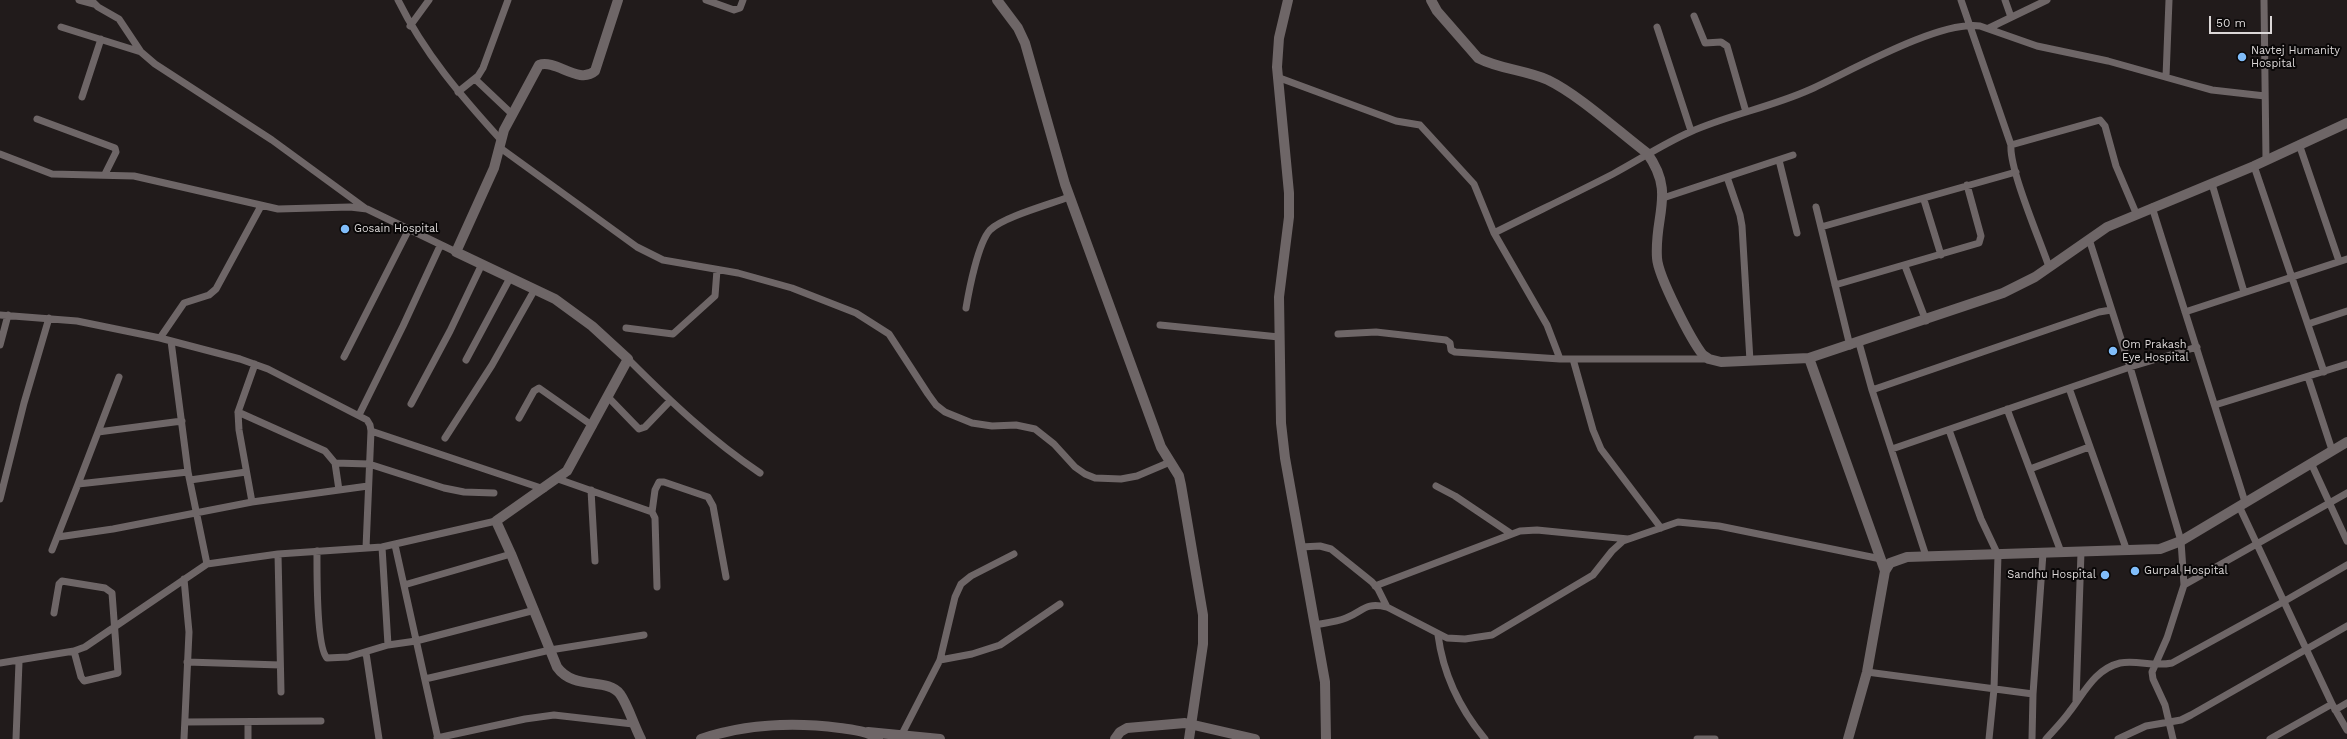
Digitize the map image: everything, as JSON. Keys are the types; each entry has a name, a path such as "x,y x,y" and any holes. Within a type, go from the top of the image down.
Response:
{"street":[{"path":"79,0 93,2 119,19 141,52 155,64 272,140 367,209 440,246 456,252 555,299 572,310 628,359 711,438 760,473"},
{"path":"398,0 410,26 424,48 500,143 653,256 717,270 744,274 792,288 856,313 889,334 928,394 936,405 945,412 972,423 992,426 1016,425 1035,430 1054,444 1074,467 1095,478 1122,479 1148,472 1170,462"},
{"path":"410,26 428,0"},
{"path":"458,92 475,79 484,68 508,0"},
{"path":"456,252 494,168 500,143 512,115 539,65 546,64 584,75 591,74 595,71 618,0"},
{"path":"706,0 734,10 740,8 743,0"},
{"path":"997,0 1018,28 1025,43 1069,197 1159,440 1181,485 1203,615 1203,644 1189,739"},
{"path":"1288,0 1278,44 1277,77 1289,193 1289,217 1279,297 1283,440 1325,682 1326,739"},
{"path":"1431,0 1437,11 1478,58 1485,62 1537,75 1550,81 1565,90 1647,153 1660,174 1663,198 1657,250 1659,269 1698,348 1709,359"},
{"path":"1961,0 1971,24 2012,145 2011,152 2016,172 2049,267"},
{"path":"2005,0 2011,17"},
{"path":"1989,28 2047,0"},
{"path":"2166,77 2168,0"},
{"path":"2264,0 2266,159"},
{"path":"1694,16 1705,43 1724,43 1727,46 1746,112"},
{"path":"1494,233 1615,173 1647,153 1691,131 1808,90 1903,45 1957,27 1971,24 1989,28 2037,46 2108,61 2212,90 2265,96"},
{"path":"61,27 141,52"},
{"path":"1658,27 1691,131"},
{"path":"82,97 101,39"},
{"path":"1277,77 1396,121 1420,125 1474,184 1494,233 1545,321 1560,359"},
{"path":"475,79 512,115"},
{"path":"37,119 115,148 116,152 105,174"},
{"path":"2012,145 2100,120 2104,126 2116,166 2136,213"},
{"path":"1338,334 1382,332 1446,340 1450,343 1452,350 1455,352 1560,359 1709,359 1721,362 1809,358 1926,321 2003,293 2036,277 2089,238 2107,227 2136,213 2212,184 2299,144 2346,125"},
{"path":"2299,144 2339,261"},
{"path":"0,154 56,175 105,174 134,176 261,206 290,210 350,207 367,209"},
{"path":"1663,198 1793,156"},
{"path":"1779,160 1797,233"},
{"path":"2254,166 2324,372"},
{"path":"1821,227 1924,200 1967,185 2016,172"},
{"path":"1727,177 1742,226 1750,360"},
{"path":"2212,184 2244,292"},
{"path":"1835,285 1976,245 1981,240 1967,185"},
{"path":"966,308 971,280 986,237 991,230 1020,216 1069,197"},
{"path":"1924,200 1941,256"},
{"path":"160,338 184,303 209,295 216,290 261,206"},
{"path":"1816,207 1835,285 1854,344 1872,390 1926,556"},
{"path":"2152,207 2215,405 2242,504 2256,545 2334,707 2347,730"},
{"path":"344,357 409,230"},
{"path":"2089,238 2130,367 2181,541 2185,574 2184,585 2167,638 2153,666 2153,679 2165,705 2173,739"},
{"path":"359,415 404,326 440,246"},
{"path":"2185,312 2347,259"},
{"path":"410,404 450,331 482,264"},
{"path":"1905,266 1926,321"},
{"path":"626,328 668,334 678,332 715,296 717,270"},
{"path":"466,360 510,278"},
{"path":"445,438 492,365 535,290"},
{"path":"1872,390 2099,312 2111,310"},
{"path":"2308,324 2347,311"},
{"path":"0,345 4,315 49,318 160,338 254,364 359,415 367,420 371,431 366,548"},
{"path":"0,499 22,410 49,318"},
{"path":"1160,325 1279,337"},
{"path":"171,341 188,472 207,564"},
{"path":"1892,450 2130,367 2197,347"},
{"path":"1809,358 1885,571"},
{"path":"0,664 74,651 85,647 207,564 278,554 382,548 496,521 544,489 567,471 628,359"},
{"path":"1573,359 1593,430 1601,449 1661,528"},
{"path":"252,502 246,472 238,412 254,364"},
{"path":"2215,405 2347,364"},
{"path":"52,550 119,377"},
{"path":"2308,377 2332,450"},
{"path":"519,418 534,391 539,388 592,426"},
{"path":"2069,388 2089,448 2127,551"},
{"path":"607,396 638,429 645,427 670,400"},
{"path":"2007,409 2061,552"},
{"path":"238,412 325,451 335,463 339,490"},
{"path":"98,432 182,421"},
{"path":"1949,430 1981,519 1998,555 1994,689 1989,739"},
{"path":"371,431 544,489"},
{"path":"1848,739 1867,672 1885,571 1890,563 1897,559 1926,556 2160,550 2181,541 2347,442"},
{"path":"2030,469 2089,448"},
{"path":"335,463 369,464 444,488 464,492 494,493"},
{"path":"2311,463 2347,541"},
{"path":"78,484 188,472"},
{"path":"190,480 246,472"},
{"path":"558,479 652,512"},
{"path":"657,586 655,518 652,512 654,490 659,482 677,486 708,497 713,506 726,577"},
{"path":"58,537 113,529 252,502 368,486"},
{"path":"1436,486 1455,496 1510,533"},
{"path":"591,490 595,561"},
{"path":"2184,585 2347,493"},
{"path":"496,521 562,675 574,680 609,688 620,694 641,739"},
{"path":"1375,586 1510,533 1536,530 1628,538 1645,535 1678,522 1719,526 1881,559"},
{"path":"1315,625 1340,620 1370,605 1386,606 1438,635 1447,638 1465,639 1492,635 1593,575 1612,551 1628,538"},
{"path":"394,545 438,739 525,719 554,715 633,724"},
{"path":"1301,547 1320,546 1331,549 1375,586 1386,606"},
{"path":"382,548 388,645"},
{"path":"317,551 320,638 323,654 327,658 334,659 366,653 388,645 416,641 535,610"},
{"path":"2076,703 2082,552"},
{"path":"2032,739 2033,694 2044,553"},
{"path":"278,554 281,692"},
{"path":"404,585 511,554"},
{"path":"902,734 940,660 956,597 961,584 971,576 1014,554"},
{"path":"2046,739 2076,703 2091,682 2109,667 2128,662 2153,666 2172,663 2347,565"},
{"path":"184,579 188,618 184,739"},
{"path":"54,613 59,584 62,581 109,589 114,597 118,672 84,682 80,677 74,651"},
{"path":"940,660 972,654 1000,645 1060,604"},
{"path":"2118,739 2146,726 2169,722 2190,715 2347,626"},
{"path":"425,679 550,650 644,635"},
{"path":"1438,635 1440,654 1448,677 1468,717 1485,739"},
{"path":"366,653 379,739"},
{"path":"16,739 18,662"},
{"path":"187,662 280,665"},
{"path":"1867,672 2033,694"},
{"path":"2270,739 2334,707 2347,703"},
{"path":"184,722 321,721"},
{"path":"248,722 248,739"},
{"path":"1115,739 1120,732 1127,728 1191,724 1255,739"},
{"path":"701,739 722,732 768,726 822,726 864,732 902,734 940,739"},
{"path":"864,732 878,739"},
{"path":"1697,739 1715,739"}],"place":[{"name":"Navtej Humanity Hospital","path":"2242,57"},
{"name":"Gosain Hospital","path":"345,229"},
{"name":"Om Prakash Eye Hospital","path":"2113,351"},
{"name":"Gurpal Hospital","path":"2135,571"},
{"name":"Sandhu Hospital","path":"2105,575"}]}
